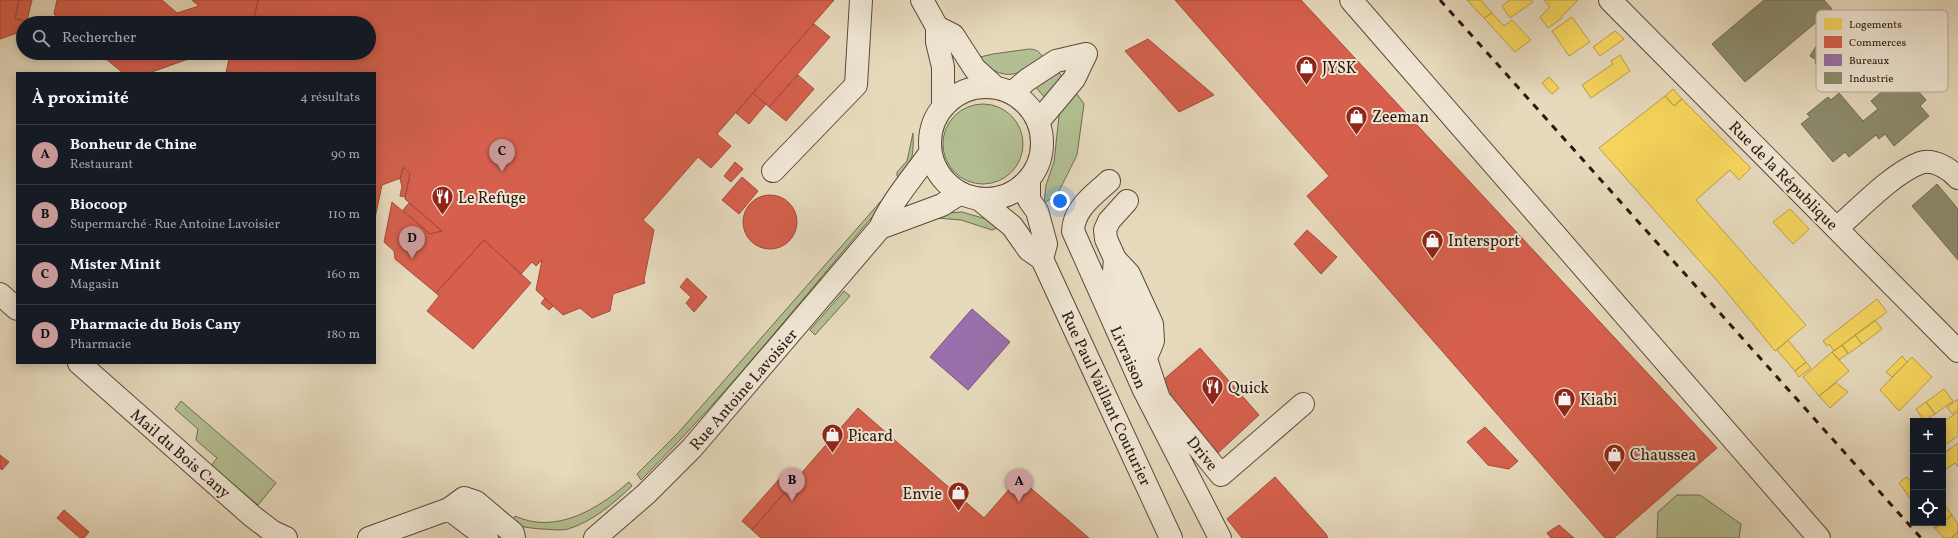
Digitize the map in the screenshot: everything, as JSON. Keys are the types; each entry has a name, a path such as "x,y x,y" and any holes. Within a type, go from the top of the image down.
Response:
{"street":[{"path":"773,171 856,84 861,0"},
{"path":"922,0 937,27 938,42 943,67 943,104 936,116 930,134 930,154 938,174 945,183 959,194 980,200 992,200 1005,197 1018,190 1029,180 1037,168 1042,153 1042,138 1038,122 1032,110 1023,100 1004,90 975,69 953,35 937,27"},
{"path":"1351,0 1819,538"},
{"name":"Rue de la République","path":"1610,0 1958,351"},
{"path":"943,104 968,90 980,87 1004,90 1027,80 1056,61 1086,54 1074,79 1038,122"},
{"name":"Rue Antoine Lavoisier","path":"595,538 646,494 692,448 880,228 888,211 900,197 930,154"},
{"path":"1837,228 1897,177 1921,162 1936,164 1951,170 1958,178"},
{"path":"1029,180 1029,200 1037,211 1046,244 1042,259"},
{"name":"Livraison","path":"1109,181 1078,211 1073,222 1073,231 1144,390 1220,538"},
{"path":"880,228 917,216 942,205 959,194"},
{"name":"Rue Paul Vaillant Couturier","path":"980,200 1012,226 1029,250 1042,259 1172,538"},
{"name":"Drive","path":"1127,201 1109,221 1105,230 1106,239 1115,259 1113,283 1138,335 1159,399 1210,463 1221,475 1303,404"},
{"path":"0,294 16,308"},
{"name":"Mail du Bois Cany","path":"80,364 252,516 273,532 286,538"},
{"path":"1198,495 1210,463"},
{"path":"369,538 402,532 449,509 464,498 476,502 513,533 514,538"},
{"path":"449,509 487,538"}],"green space":[{"path":"1029,49 1040,53 1045,60 1017,73 1003,74 995,71 976,58 993,54"},
{"path":"1057,70 1063,78 1045,98 1034,85"},
{"path":"1076,93 1084,104 1077,155 1057,195 1044,203 1046,185 1054,162 1059,116 1061,110"},
{"path":"983,104 998,107 1011,116 1020,129 1023,144 1020,159 1011,172 998,181 983,184 968,181 955,172 946,159 943,144 946,129 955,116 968,107"},
{"path":"913,133 912,158 902,181 897,176 897,172 907,161"},
{"path":"888,193 890,196 738,376 641,480 637,474 679,432"},
{"path":"962,212 986,219 1000,227 992,230 961,220 936,218 947,213"},
{"path":"844,291 850,296 815,335 810,330"},
{"path":"181,401 276,483 258,505 211,466 217,458 196,440 198,429 175,409"},
{"path":"629,482 632,486 610,505 594,517 577,526 558,530 537,529 511,523 515,516 530,521 546,522 561,521 576,516 590,510"},
{"path":"1677,495 1700,495 1741,524 1739,538 1657,538 1658,512"}],"building: Logements":[{"path":"1467,0 1481,0 1492,13 1484,18"},
{"path":"1510,0 1531,0 1533,2 1510,18 1502,6"},
{"path":"1544,0 1578,0 1561,17 1562,18 1548,28 1540,17 1550,7"},
{"path":"1492,13 1504,26 1512,20 1531,40 1515,52 1484,18"},
{"path":"1572,17 1590,42 1569,56 1552,31"},
{"path":"1615,31 1624,39 1600,56 1593,47"},
{"path":"1620,55 1630,71 1591,98 1582,85 1613,64 1611,61"},
{"path":"1549,77 1559,88 1552,94 1542,83"},
{"path":"1673,89 1682,99 1674,106 1665,96"},
{"path":"1665,96 1674,106 1682,99 1751,168 1739,180 1730,170 1696,200 1806,325 1775,351 1720,284 1599,148"},
{"path":"1790,209 1809,229 1793,244 1773,222"},
{"path":"1877,299 1887,312 1834,351 1829,344 1827,346 1823,341"},
{"path":"1875,320 1882,329 1862,344 1855,335"},
{"path":"1855,335 1862,344 1848,354 1842,345"},
{"path":"1788,340 1806,362 1795,371 1777,350"},
{"path":"1842,345 1848,353 1839,360 1832,352"},
{"path":"1832,352 1849,371 1819,396 1803,377"},
{"path":"1902,356 1907,362 1892,377 1886,372"},
{"path":"1912,357 1932,377 1899,411 1880,390"},
{"path":"1806,362 1811,368 1799,377 1795,371"},
{"path":"1836,383 1848,392 1830,408 1819,396"},
{"path":"1944,389 1953,401 1935,414 1926,402"},
{"path":"1958,399 1958,410 1952,414 1947,407"},
{"path":"1926,402 1935,414 1929,418 1922,418 1916,409"},
{"path":"1958,412 1958,436 1946,444 1946,420"},
{"path":"1958,443 1958,467 1955,463 1946,469 1946,452"},
{"path":"1907,477 1910,481 1910,498 1899,483"},
{"path":"1946,507 1952,515 1946,520"},
{"path":"1952,515 1958,524 1958,532 1951,538 1944,538 1935,528 1938,526 1946,526 1946,520"},
{"path":"1958,532 1958,538 1951,538"}],"building: Commerces":[{"path":"0,0 19,0 15,19 16,33 0,39"},
{"path":"19,0 32,0 28,16 16,16 15,19"},
{"path":"57,0 162,0 177,13 199,6 192,0 258,0 255,16 56,16 54,14"},
{"path":"258,0 834,0 717,134 731,146 711,168 698,157 643,220 654,230 644,280 645,283 613,294 610,311 592,318 580,308 563,315 536,290 542,260 536,266 532,262 521,274 484,240 436,293 395,259 394,251 384,242 392,202 430,234 442,231 405,199 410,174 403,167 401,178 382,185 376,213 376,72 226,72 229,60 376,60 376,16 255,16"},
{"path":"1175,0 1301,0 1717,448 1614,538 1605,538 1307,196 1329,176"},
{"path":"814,24 830,37 769,107 753,93"},
{"path":"1148,39 1214,95 1179,112 1125,51"},
{"path":"107,60 185,60 152,72 122,72"},
{"path":"798,75 814,89 786,121 769,107"},
{"path":"753,93 766,104 749,124 736,113"},
{"path":"735,162 743,169 731,182 724,176"},
{"path":"403,167 410,174 405,197 400,196 402,186 400,179"},
{"path":"742,177 758,191 739,214 722,200"},
{"path":"770,195 785,200 789,203 792,207 797,222 792,237 789,241 785,244 770,249 755,244 751,241 748,237 743,222 748,207 751,203 755,200"},
{"path":"409,203 442,231 430,234 403,210"},
{"path":"1307,230 1337,257 1321,274 1294,244"},
{"path":"484,240 531,283 473,349 427,311 439,296 436,293"},
{"path":"687,278 707,297 694,312 686,303 691,297 680,287"},
{"path":"545,298 553,306 549,310 541,303"},
{"name":"Quick","path":"1200,348 1259,415 1218,453 1211,445 1209,447 1165,398 1171,392 1162,381"},
{"path":"858,408 984,518 1019,478 1089,538 761,538 752,530"},
{"path":"1485,427 1518,461 1509,469 1488,465 1467,442"},
{"path":"0,455 9,462 2,470 0,468"},
{"path":"781,477 791,485 752,530 742,521"},
{"path":"1275,477 1328,538 1242,538 1227,519"},
{"path":"64,510 89,532 84,538 80,538 57,518"},
{"path":"1559,525 1574,538 1551,538 1547,533"}],"building: Bureaux":[{"path":"972,309 1010,342 968,390 930,357"}],"building: Industrie":[{"path":"1764,0 1824,0 1832,9 1816,10 1816,22 1745,82 1712,44"},
{"path":"1816,46 1816,60 1810,56"},
{"path":"1881,92 1919,92 1926,100 1920,106 1929,116 1894,146 1885,134 1879,139 1876,135 1849,157 1845,152 1833,162 1801,124 1810,117 1807,114 1828,97 1831,100 1839,93 1863,121 1878,109 1871,101"},
{"path":"1937,184 1958,209 1958,260 1912,206"}],"railway":[{"path":"1440,0 1921,538"}],"place":[{"name":"JYSK","path":"1307,86"},
{"name":"Zeeman","path":"1357,136"},
{"name":"Mister Minit","path":"502,172"},
{"name":"Le Refuge","path":"443,216"},
{"name":"Pharmacie du Bois Cany","path":"412,259"},
{"name":"Intersport","path":"1432,260"},
{"name":"Quick","path":"1212,406"},
{"name":"Kiabi","path":"1564,418"},
{"name":"Picard","path":"832,454"},
{"name":"Chaussea","path":"1614,474"},
{"name":"Biocoop","path":"792,501"},
{"name":"Bonheur de Chine","path":"1019,502"},
{"name":"Envie","path":"958,512"}]}
